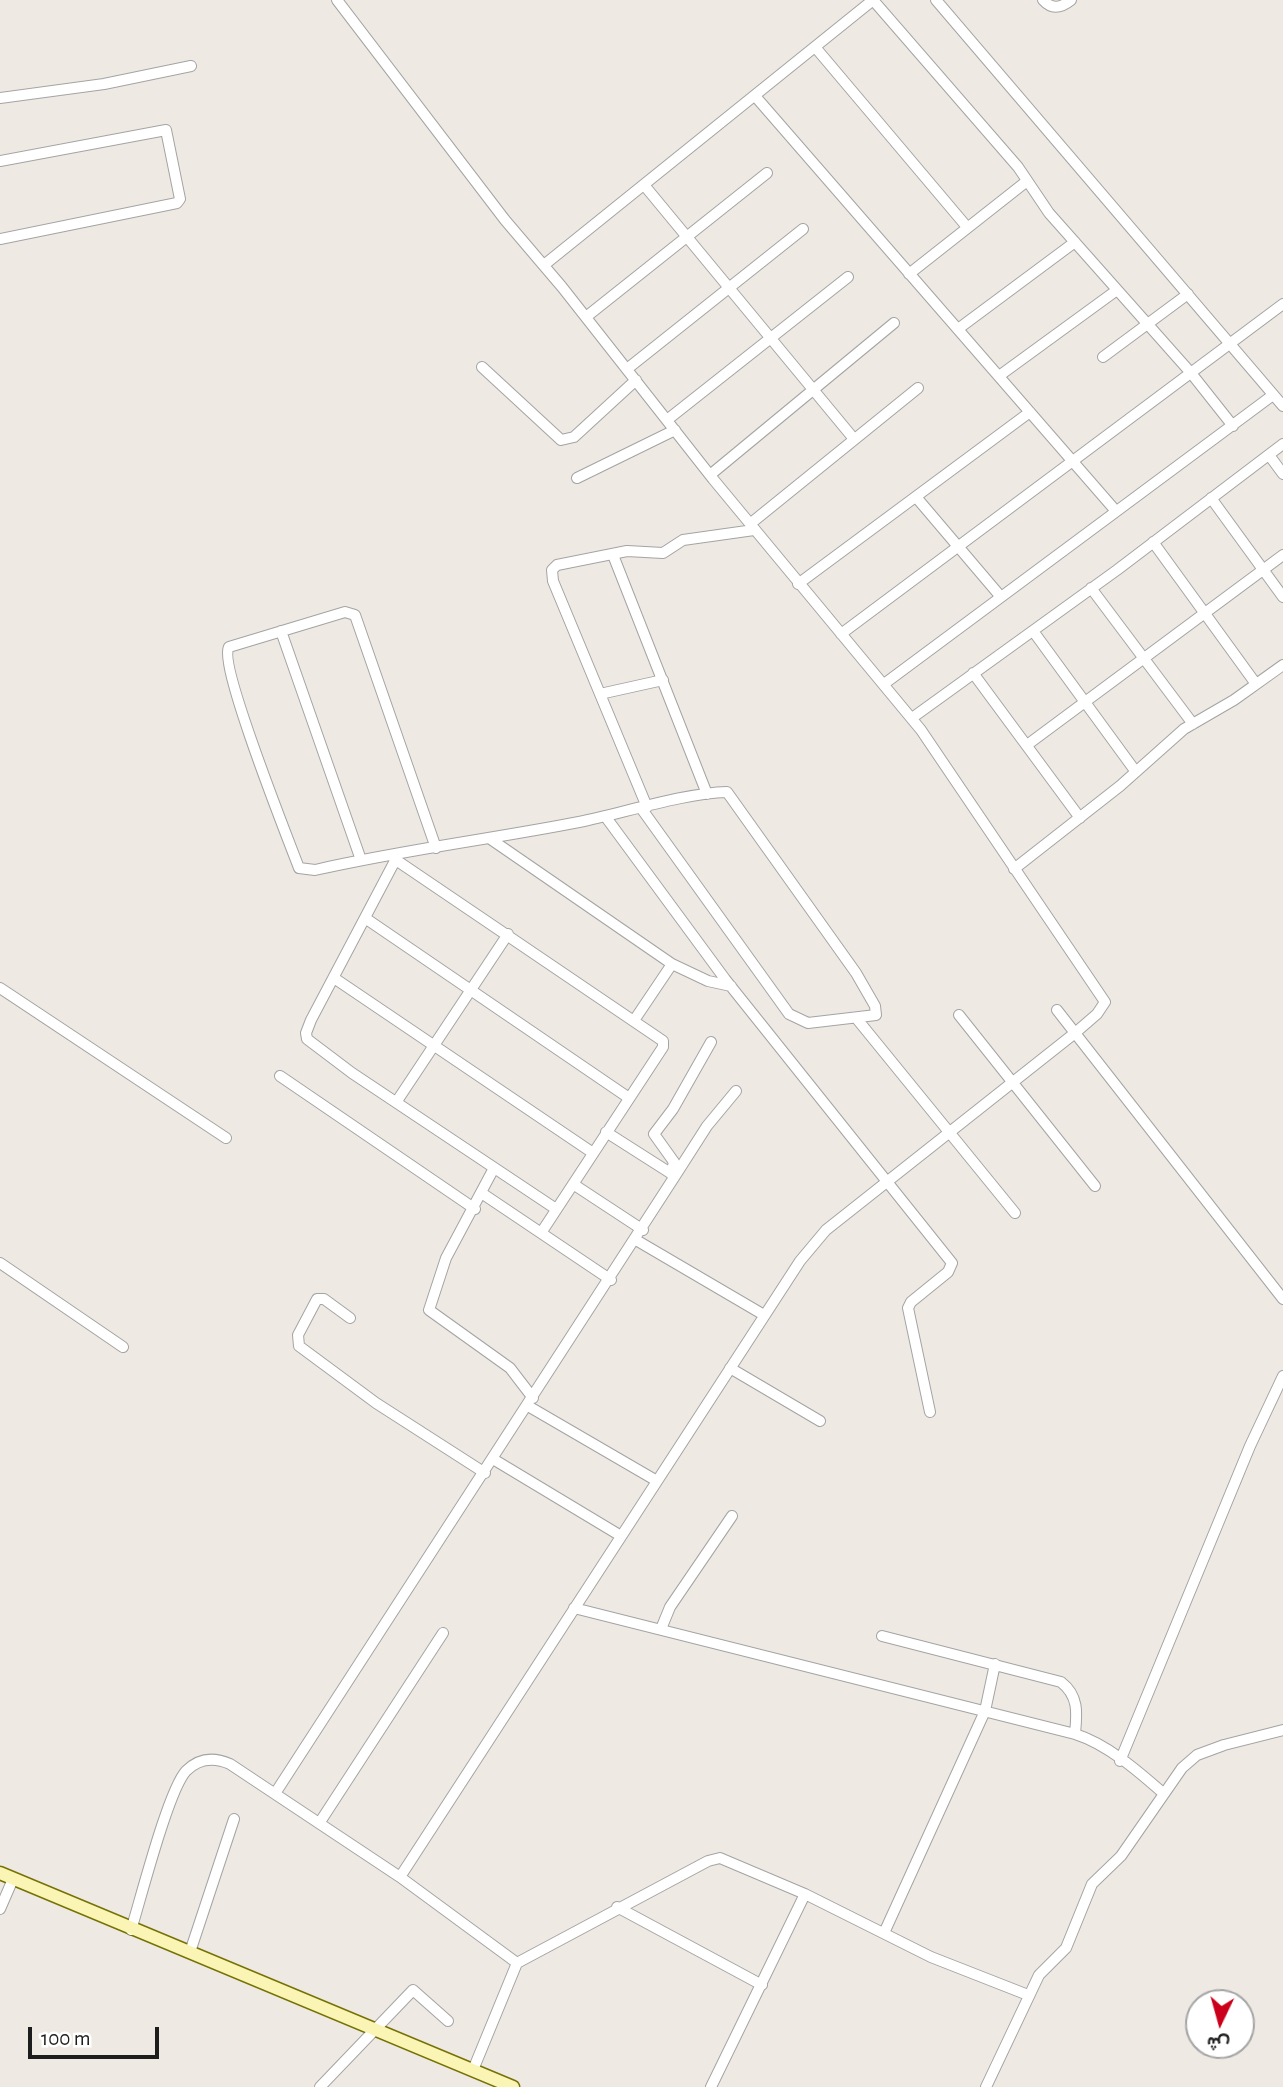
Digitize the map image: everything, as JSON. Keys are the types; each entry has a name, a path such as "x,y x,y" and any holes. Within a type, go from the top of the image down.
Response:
{"street":[{"path":"337,0 505,220 586,317 709,475 912,718 1105,1002 1097,1014 1075,1033 826,1230 800,1261 400,1877"},
{"path":"544,265 873,0 1027,181 1049,213 1191,373 1233,426"},
{"path":"936,0 1283,406"},
{"path":"1043,0 1062,7 1071,0"},
{"path":"815,47 967,227"},
{"path":"0,98 104,83 191,66"},
{"path":"755,96 1115,510"},
{"path":"0,161 166,130 180,199 177,203 0,239"},
{"path":"586,317 767,173"},
{"path":"909,274 1027,181"},
{"path":"644,185 854,439"},
{"path":"627,369 803,229"},
{"path":"958,329 1075,242"},
{"path":"667,420 848,277"},
{"path":"999,376 1117,290"},
{"path":"1103,357 1188,295"},
{"path":"841,634 1283,304"},
{"path":"709,475 894,323"},
{"path":"482,367 561,440 575,437 636,380"},
{"path":"436,848 355,615 345,612 240,642 226,652 244,718 299,868 308,871 361,860 397,857 605,816 644,808 707,794 724,792 730,794 856,973 877,1012 873,1017 808,1023 789,1014 644,808 554,581 552,570 557,565 627,551 663,553 683,540 752,527 918,388"},
{"path":"884,684 1273,395"},
{"path":"798,584 1030,412"},
{"path":"577,478 674,430"},
{"path":"912,718 1283,444"},
{"path":"1269,455 1283,474"},
{"path":"916,497 1001,597"},
{"path":"1211,498 1283,597"},
{"path":"1153,542 1256,684"},
{"path":"613,555 707,794"},
{"path":"1027,745 1283,555"},
{"path":"1091,588 1193,724"},
{"path":"281,631 361,860"},
{"path":"1033,631 1087,701 1136,772"},
{"path":"1014,869 1193,724 1283,664"},
{"path":"973,673 1080,818"},
{"path":"600,694 663,680"},
{"path":"605,816 731,986 952,1264 948,1272 911,1302 908,1308 930,1412"},
{"path":"489,838 672,964 708,981 731,986"},
{"path":"397,857 308,1026 307,1038 352,1073 556,1209"},
{"path":"397,857 635,1019 660,1037 663,1044 541,1233"},
{"path":"365,918 629,1098"},
{"path":"397,1101 508,934"},
{"path":"635,1019 672,964"},
{"path":"334,978 593,1153"},
{"path":"0,988 226,1138"},
{"path":"1057,1010 1283,1299"},
{"path":"959,1015 1095,1186"},
{"path":"857,1019 1015,1213"},
{"path":"673,1175 674,1161 654,1134 673,1110 712,1041"},
{"path":"279,1076 475,1209"},
{"path":"276,1792 611,1280 643,1230 673,1175 707,1126 736,1091"},
{"path":"606,1132 673,1175"},
{"path":"494,1168 483,1194 446,1258 429,1310 510,1368 531,1402 657,1481"},
{"path":"573,1184 643,1230"},
{"path":"483,1194 611,1280"},
{"path":"636,1240 764,1315"},
{"path":"0,1263 123,1347"},
{"path":"350,1318 324,1299 317,1299 298,1335 299,1346 376,1403 485,1473"},
{"path":"730,1368 820,1420"},
{"path":"1120,1761 1250,1446 1283,1376"},
{"path":"493,1459 621,1536"},
{"path":"662,1629 670,1608 732,1516"},
{"path":"574,1608 1075,1734 1090,1739 1163,1793"},
{"path":"320,1822 443,1633"},
{"path":"882,1636 1052,1678 1071,1690 1076,1700 1075,1734"},
{"path":"884,1933 985,1711 995,1664"},
{"path":"986,2087 1039,1975 1066,1948 1092,1884 1121,1856 1182,1768 1197,1755 1283,1730"},
{"path":"131,1930 179,1781 187,1770 198,1762 219,1759 276,1792 320,1822 517,1963"},
{"path":"190,1952 234,1819"},
{"path":"473,2070 517,1963 617,1908 708,1861 720,1858 805,1894 931,1957 1028,1995"},
{"path":"0,1873 131,1930 513,2087"},
{"path":"0,1909 13,1879"},
{"path":"711,2087 805,1894"},
{"path":"617,1908 762,1985"},
{"path":"320,2087 413,1990 448,2021"}]}
